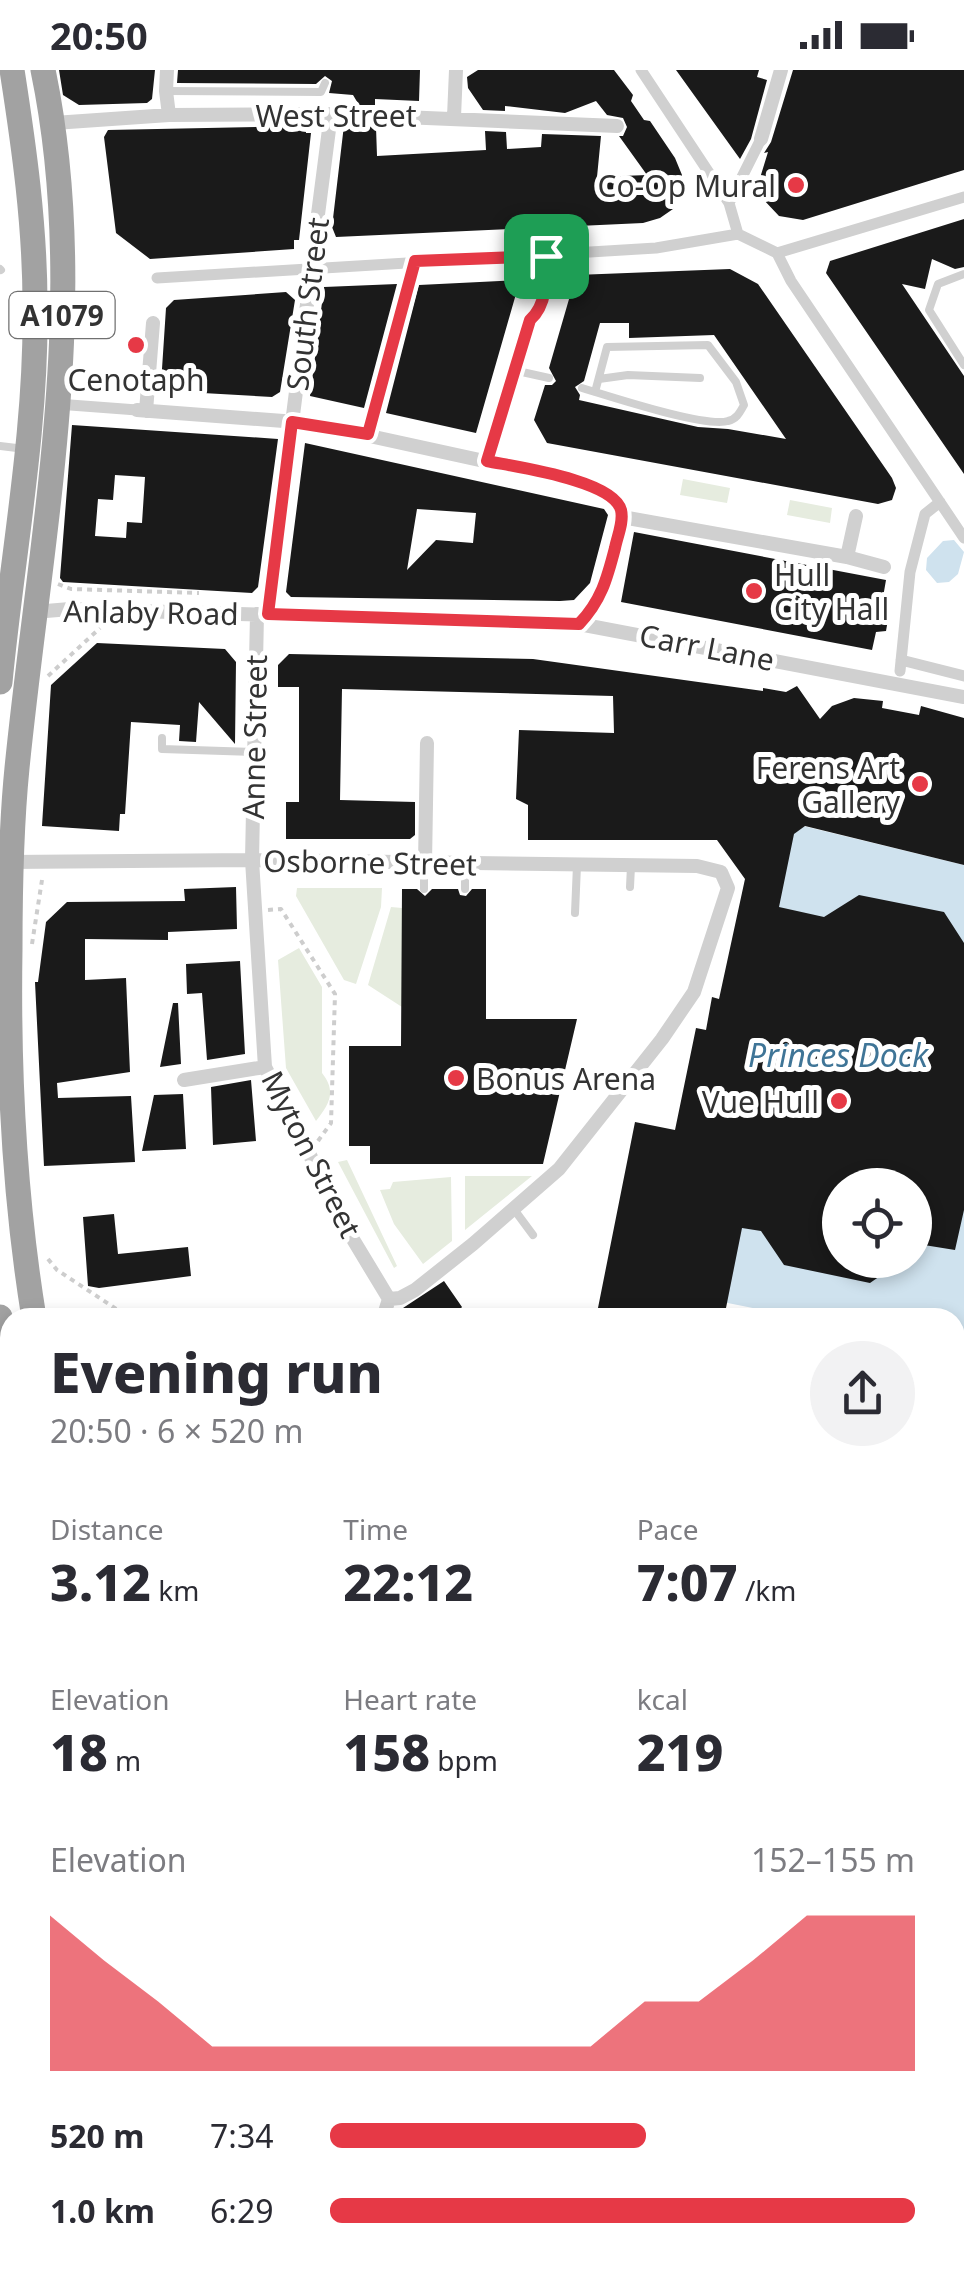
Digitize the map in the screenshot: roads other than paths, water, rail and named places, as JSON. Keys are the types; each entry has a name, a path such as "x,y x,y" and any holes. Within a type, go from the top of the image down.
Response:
{"highway":[{"name":"A1079","path":"0,682 13,448 36,306 24,144 12,70"},
{"name":"A1079","path":"32,1308 10,1103 5,862 57,404 65,270 54,123 43,70"},
{"path":"27,1281 46,1308"}],"street":[{"path":"168,70 169,115"},
{"path":"454,117 456,70"},
{"path":"641,70 730,203 738,234"},
{"path":"730,203 760,139 781,70"},
{"name":"West Street","path":"54,123 169,115 332,114 617,126"},
{"name":"South Street","path":"263,614 332,114"},
{"path":"157,278 656,248 738,234 778,252 964,197"},
{"path":"778,252 790,280 964,538"},
{"path":"487,461 530,320 538,313 547,280 546,256"},
{"path":"368,434 415,261"},
{"path":"141,410 153,322"},
{"path":"57,404 292,422 368,434 604,490 616,499 622,517 604,590 579,624"},
{"path":"940,502 925,514 910,572 900,672 964,676"},
{"path":"847,557 856,516"},
{"path":"622,517 910,572"},
{"name":"Anlaby Road","path":"34,612 65,608 263,614"},
{"name":"Carr Lane","path":"263,614 579,624 900,672 964,697"},
{"name":"Anne Street","path":"252,860 263,614"},
{"path":"425,864 427,743"},
{"name":"Osborne Street","path":"5,862 252,860 697,866 721,872 728,888 694,992 662,1039 559,1169 514,1208"},
{"name":"Myton Street","path":"252,860 265,1066 351,1236 388,1298"},
{"path":"184,1080 265,1066"},
{"path":"386,1308 388,1298 400,1298 414,1290 514,1208"}],"lane":[{"path":"0,71 13,128 24,144"},
{"path":"166,91 320,92 324,83"},
{"path":"964,274 938,284 929,310 964,365"},
{"path":"582,388 595,392 709,421 727,422 738,416 744,405 736,382 708,345 608,347 595,392"},
{"path":"514,370 549,378"},
{"path":"599,379 628,375 700,378"},
{"path":"162,738 162,749 254,752"},
{"path":"424,889 425,864"},
{"path":"465,889 466,864"},
{"path":"575,913 576,865"},
{"path":"630,887 631,866"},
{"path":"514,1208 532,1236"}],"water":[{"path":"954,540 964,552 958,574 949,582 937,583 926,570 927,558 943,541"},
{"name":"Princes Dock","path":"758,815 964,865 964,1308 752,1308 663,1290"}],"place":[{"name":"Co-Op Mural","path":"796,185"},
{"name":"Cenotaph","path":"136,345"},
{"name":"Hull City Hall","path":"754,591"},
{"name":"Ferens Art Gallery","path":"920,784"},
{"name":"Bonus Arena","path":"456,1078"},
{"name":"Vue Hull","path":"839,1101"}]}
